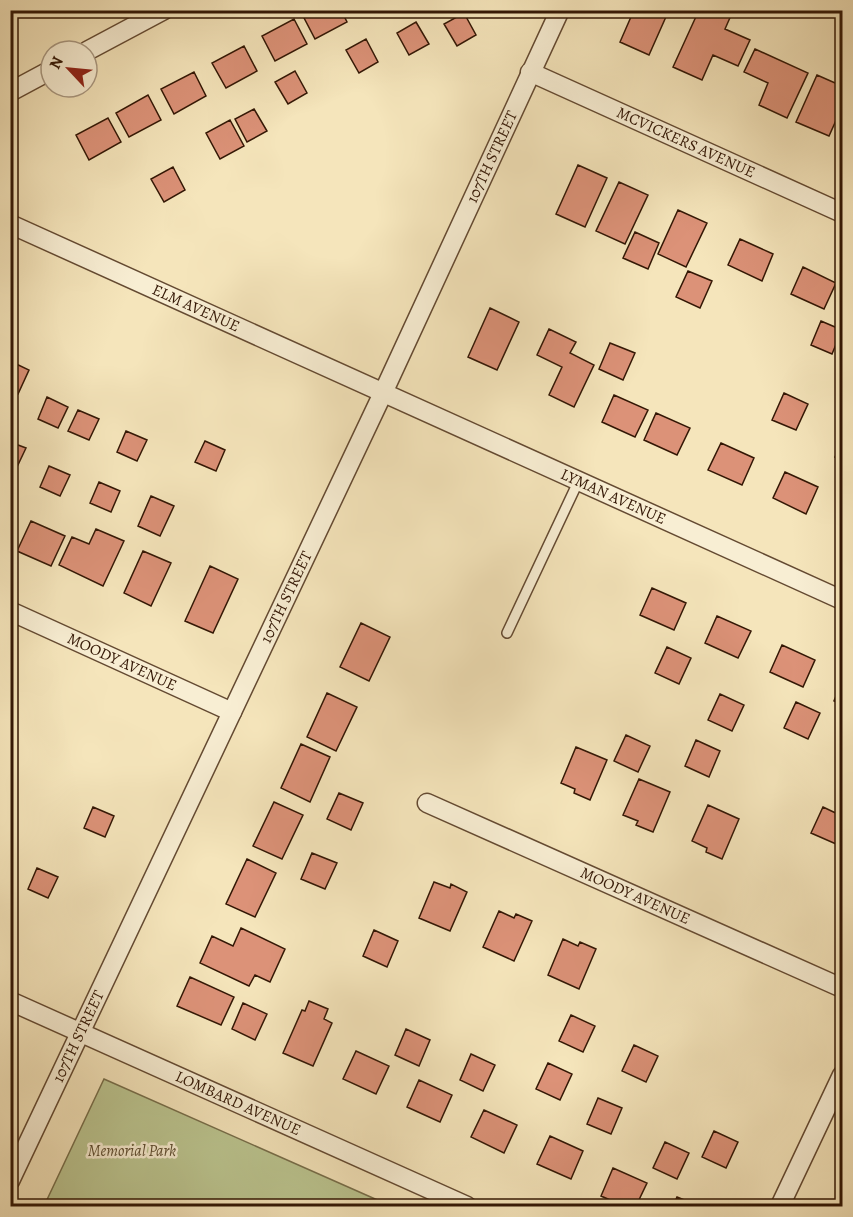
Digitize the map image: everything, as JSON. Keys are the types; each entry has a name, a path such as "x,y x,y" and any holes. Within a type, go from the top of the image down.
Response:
{"street":[{"path":"99,45 164,10"},
{"name":"107TH STREET","path":"10,1181 383,393 560,10"},
{"name":"MCVICKERS AVENUE","path":"530,72 843,213"},
{"path":"10,92 39,76"},
{"name":"ELM AVENUE","path":"10,224 383,393"},
{"name":"LYMAN AVENUE","path":"383,393 843,600"},
{"name":"MOODY AVENUE","path":"10,611 232,712"},
{"name":"MOODY AVENUE","path":"427,803 843,988"},
{"name":"LOMBARD AVENUE","path":"10,1001 467,1206"},
{"path":"780,1206 843,1075"}],"lane":[{"path":"507,633 579,480"}],"green space":[{"name":"Memorial Park","path":"104,1079 391,1206 44,1206"}],"building":[{"path":"17,10 31,10 20,16"},
{"path":"309,10 341,10 347,22 315,39 302,14"},
{"path":"634,10 669,10 649,55 620,42"},
{"path":"699,10 727,10 732,13 725,29 750,40 738,66 713,55 702,80 673,67"},
{"path":"464,13 476,35 457,46 444,24"},
{"path":"294,19 307,44 275,61 262,36"},
{"path":"416,22 429,44 409,55 397,33"},
{"path":"366,39 378,62 359,73 346,50"},
{"path":"244,46 257,71 226,88 212,63"},
{"path":"755,49 808,73 787,118 759,105 768,83 744,72"},
{"path":"295,71 307,93 288,104 275,82"},
{"path":"194,72 206,96 174,114 161,89"},
{"path":"817,75 842,86 842,107 829,136 796,122"},
{"path":"148,95 161,120 129,137 116,113"},
{"path":"254,109 267,131 247,142 235,119"},
{"path":"108,118 121,142 89,160 76,135"},
{"path":"230,120 244,146 220,159 206,133"},
{"path":"578,165 607,178 585,227 556,214"},
{"path":"173,167 185,190 164,202 151,179"},
{"path":"619,182 648,195 625,244 596,231"},
{"path":"678,210 707,223 686,267 658,254"},
{"path":"635,232 659,243 648,269 623,258"},
{"path":"740,239 773,254 762,281 728,265"},
{"path":"803,267 836,283 824,309 791,294"},
{"path":"688,271 712,281 700,308 676,297"},
{"path":"490,308 519,322 497,370 468,357"},
{"path":"821,321 842,330 832,354 811,345"},
{"path":"549,329 576,342 570,353 594,365 574,407 549,395 562,367 537,355"},
{"path":"610,343 635,353 623,380 599,369"},
{"path":"10,361 29,370 18,394 10,391"},
{"path":"784,393 808,404 796,430 772,420"},
{"path":"614,395 648,410 635,437 602,422"},
{"path":"47,397 68,407 58,428 38,419"},
{"path":"78,410 99,419 89,440 68,431"},
{"path":"656,413 690,428 677,455 644,440"},
{"path":"126,431 147,440 137,461 117,452"},
{"path":"205,441 225,450 216,471 195,462"},
{"path":"842,441 842,460 835,457"},
{"path":"10,442 26,448 16,469 10,467"},
{"path":"721,443 754,458 742,485 708,470"},
{"path":"49,466 70,475 60,496 40,487"},
{"path":"785,472 818,487 806,514 773,498"},
{"path":"99,482 120,491 111,512 90,503"},
{"path":"151,496 174,506 160,536 138,526"},
{"path":"10,512 17,514 10,528"},
{"path":"842,517 842,530 837,528"},
{"path":"31,521 65,536 51,566 17,551"},
{"path":"96,529 124,541 103,586 59,565 72,537 89,544"},
{"path":"143,551 171,563 151,606 124,593"},
{"path":"210,566 238,579 213,633 185,621"},
{"path":"652,588 686,603 674,630 640,615"},
{"path":"717,616 751,631 738,658 705,643"},
{"path":"361,623 390,637 369,681 340,667"},
{"path":"782,645 815,660 803,687 770,672"},
{"path":"667,647 691,658 679,684 655,673"},
{"path":"842,682 842,705 834,701"},
{"path":"327,693 357,707 336,751 307,737"},
{"path":"720,694 744,705 732,731 708,720"},
{"path":"796,702 820,713 808,739 784,728"},
{"path":"626,735 650,746 638,772 614,761"},
{"path":"696,740 720,751 709,777 685,766"},
{"path":"301,744 330,757 310,802 281,788"},
{"path":"576,747 607,760 590,800 574,793 575,789 561,783"},
{"path":"842,767 842,785 836,782"},
{"path":"639,779 670,792 653,832 636,825 638,821 623,815"},
{"path":"339,793 363,803 351,830 327,819"},
{"path":"274,802 303,815 282,859 253,846"},
{"path":"708,805 739,819 722,859 706,852 707,848 692,841"},
{"path":"93,807 114,816 105,837 84,828"},
{"path":"823,807 842,816 842,829 836,844 811,833"},
{"path":"312,853 337,863 325,889 301,879"},
{"path":"247,859 276,873 255,917 226,904"},
{"path":"37,868 58,877 48,898 28,889"},
{"path":"434,882 450,888 451,884 467,892 450,931 419,918"},
{"path":"499,911 514,918 516,914 532,921 514,961 483,947"},
{"path":"241,928 285,949 270,982 255,975 249,986 200,963 212,936 233,946"},
{"path":"374,930 398,941 387,967 363,956"},
{"path":"563,939 578,946 580,942 596,949 579,989 548,975"},
{"path":"190,977 234,997 221,1025 177,1006"},
{"path":"309,1001 328,1009 324,1019 332,1023 313,1066 283,1053 302,1010 305,1011"},
{"path":"243,1003 267,1014 255,1040 232,1029"},
{"path":"571,1015 595,1026 583,1052 559,1041"},
{"path":"406,1029 430,1040 419,1066 395,1055"},
{"path":"634,1045 658,1056 646,1082 622,1071"},
{"path":"356,1051 389,1066 376,1094 343,1079"},
{"path":"471,1054 495,1065 483,1091 460,1080"},
{"path":"548,1063 572,1074 560,1100 536,1089"},
{"path":"419,1080 452,1095 440,1122 407,1107"},
{"path":"598,1098 622,1108 611,1134 587,1124"},
{"path":"484,1110 517,1125 504,1153 471,1137"},
{"path":"714,1131 738,1142 726,1168 702,1157"},
{"path":"550,1136 583,1151 571,1179 537,1164"},
{"path":"665,1142 689,1153 677,1179 653,1168"},
{"path":"613,1168 647,1183 636,1206 624,1206 601,1196"},
{"path":"677,1197 699,1206 673,1206"}]}
